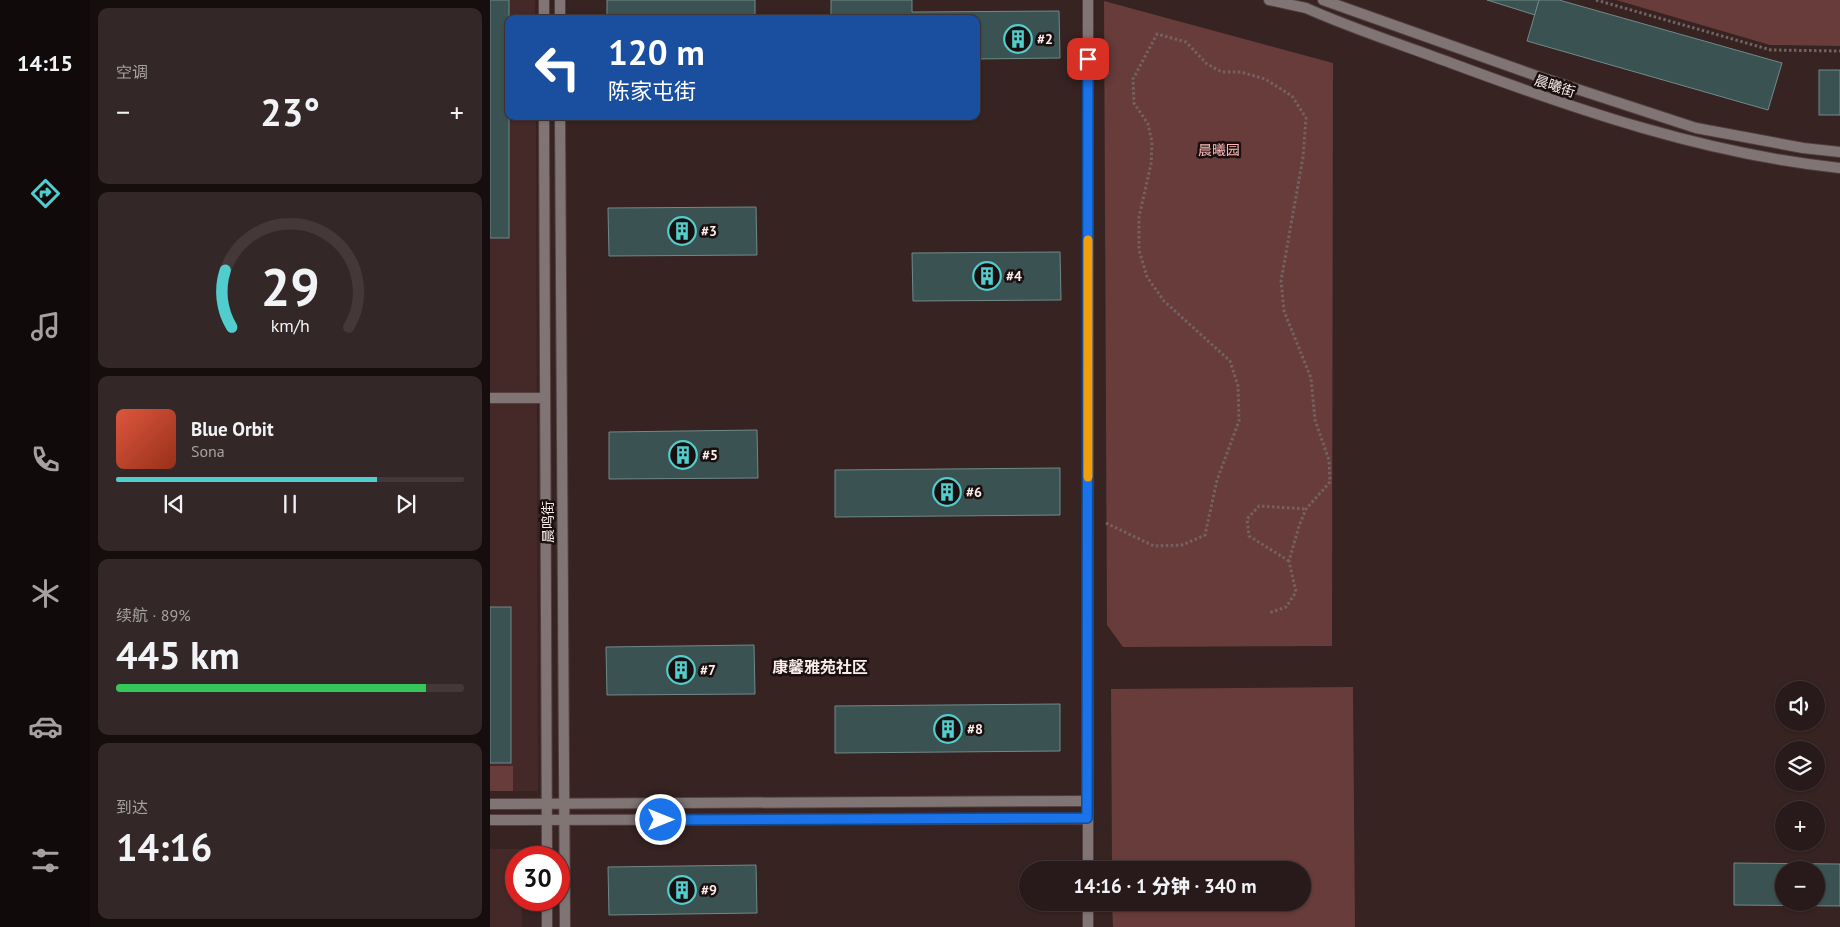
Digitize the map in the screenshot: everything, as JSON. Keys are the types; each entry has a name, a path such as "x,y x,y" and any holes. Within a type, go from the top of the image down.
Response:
{"street":[{"path":"544,0 544,15"},
{"path":"560,0 560,15"},
{"path":"1088,0 1088,861"},
{"name":"晨曦街","path":"1269,0 1306,4 1319,14 1534,94 1696,143 1803,164 1840,168"},
{"path":"1319,0 1319,14"},
{"name":"晨曦街","path":"1323,0 1534,75 1696,128 1803,148 1840,152"},
{"name":"晨鸣街","path":"544,120 547,846"},
{"name":"晨鸣街","path":"560,120 565,927"},
{"path":"490,398 545,398"},
{"path":"490,804 1087,801"},
{"path":"490,820 1087,818"},
{"path":"547,911 548,927"},
{"path":"1088,911 1088,927"}],"path":[{"path":"1596,0 1771,50 1840,51"},
{"path":"1106,523 1154,546 1182,545 1205,534 1217,480 1239,421 1238,386 1230,361 1164,301 1147,277 1139,250 1139,218 1151,164 1152,142 1148,124 1134,103 1133,79 1157,34 1186,42 1207,64 1222,72 1241,72 1265,79 1292,96 1306,118 1303,156 1281,282 1284,311 1311,378 1315,420 1329,460 1330,482 1306,509 1299,526 1289,561 1296,592 1286,607 1269,613"},
{"path":"1289,561 1249,536 1247,519 1259,506 1306,509"}],"shaded area":[{"path":"490,0 535,0 535,15 505,15 505,120 536,120 538,791 490,791"},
{"path":"490,849 505,849 505,911 522,911 522,927 490,927"}],"green space":[{"path":"1616,0 1840,0 1840,46 1770,45"},
{"name":"晨曦园","path":"1104,1 1333,63 1332,646 1123,647 1107,625"},
{"path":"1353,687 1355,927 1113,927 1112,911 1311,911 1311,861 1112,861 1111,689"},
{"path":"490,766 513,766 513,791 490,791"}],"building":[{"path":"490,0 509,0 509,15 505,15 505,120 509,120 509,238 490,238"},
{"path":"607,0 755,0 755,15 607,15"},
{"name":"#2","path":"831,0 912,0 912,12 1059,11 1060,58 980,59 980,15 831,15"},
{"path":"1487,0 1539,0 1535,15"},
{"path":"1539,0 1559,0 1782,63 1768,110 1527,41"},
{"path":"1819,70 1840,70 1840,115 1819,115"},
{"name":"#3","path":"756,207 757,255 609,256 608,208"},
{"name":"#4","path":"1060,252 1061,300 913,301 912,253"},
{"name":"#5","path":"757,430 758,478 609,479 609,432"},
{"name":"#6","path":"1060,468 1060,515 835,517 835,470"},
{"path":"490,607 511,607 511,763 490,763"},
{"name":"#7","path":"754,645 755,694 607,695 606,647"},
{"name":"#8","path":"1060,704 1060,751 835,753 835,706"},
{"path":"1734,863 1775,863 1775,905 1734,905"},
{"path":"1825,864 1840,864 1840,906 1825,906"},
{"name":"#9","path":"756,865 757,913 609,915 608,867"}],"slow traffic":[{"path":"1088,240 1088,477"}],"place":[{"name":"#2","path":"1018,39"},
{"name":"#3","path":"682,231"},
{"name":"#4","path":"987,276"},
{"name":"#5","path":"683,455"},
{"name":"#6","path":"947,492"},
{"name":"#7","path":"681,670"},
{"name":"#8","path":"948,729"},
{"name":"#9","path":"682,890"}],"district":[{"name":"康馨雅苑社区","path":"820,667"}],"route":[{"path":"661,820 1087,818 1088,59"}]}
